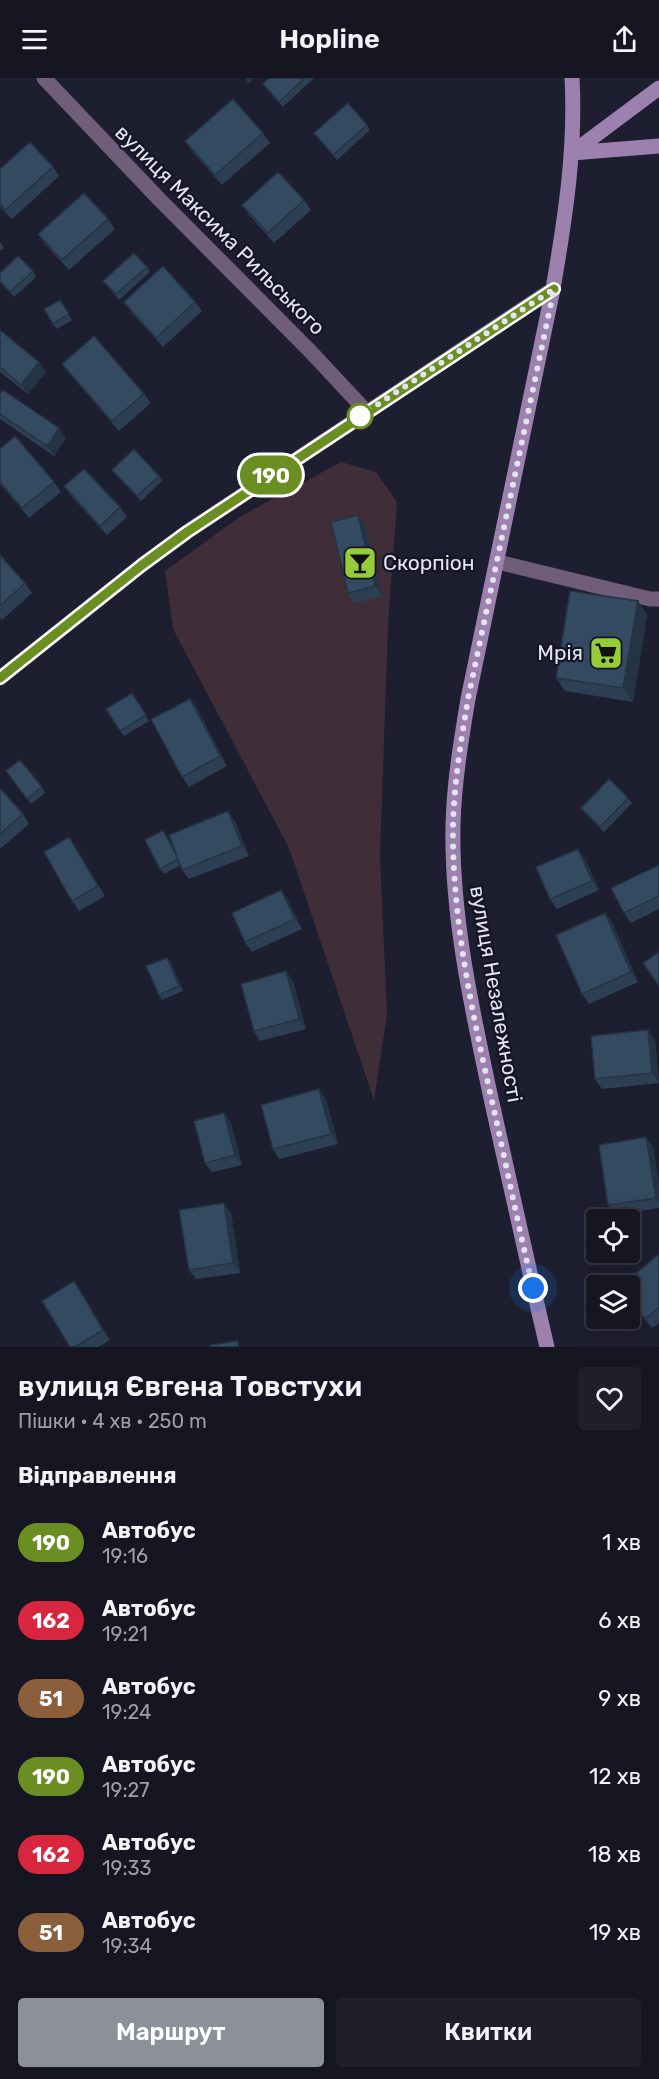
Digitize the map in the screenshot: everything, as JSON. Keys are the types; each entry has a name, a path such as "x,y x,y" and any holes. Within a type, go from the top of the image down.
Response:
{"main road":[{"name":"вулиця Незалежності","path":"548,1347 524,1249 466,970 454,861 453,824 460,743 554,289 572,153 572,78"},
{"path":"572,153 659,88"},
{"path":"572,153 659,146"}],"street":[{"name":"вулиця Максима Рильського","path":"44,78 167,208 366,411"},
{"path":"0,678 187,532 366,411 554,289"},
{"path":"498,562 650,599 659,599"}],"shaded area":[{"path":"341,462 376,472 397,502 388,625 380,855 387,1015 374,1100 289,848 173,629 165,571 241,516"}],"building":[{"path":"269,78 305,78 279,102 263,84"},
{"path":"233,99 263,133 215,175 185,141"},
{"path":"348,103 367,125 333,155 314,133"},
{"path":"30,142 53,167 5,210 0,204 0,169"},
{"path":"278,172 304,200 268,233 242,205"},
{"path":"84,193 108,219 62,260 38,234"},
{"path":"134,253 147,267 116,294 103,281"},
{"path":"18,256 33,271 10,292 0,281 0,273"},
{"path":"163,266 195,302 156,338 124,302"},
{"path":"60,300 69,314 53,324 44,309"},
{"path":"0,330 39,362 21,385 0,367"},
{"path":"94,336 144,394 112,421 62,364"},
{"path":"3,390 59,428 47,446 0,414 0,394"},
{"path":"15,436 54,482 22,508 0,482 0,449"},
{"path":"134,449 159,476 137,496 112,470"},
{"path":"84,469 120,507 100,526 64,486"},
{"path":"358,515 375,586 348,593 331,522"},
{"path":"0,555 25,583 0,606"},
{"name":"Мрія","path":"570,591 638,601 623,688 556,678"},
{"path":"132,693 146,715 120,731 106,709"},
{"path":"190,699 220,756 182,777 151,719"},
{"path":"20,760 42,787 27,799 6,771"},
{"path":"609,779 628,798 600,827 581,808"},
{"path":"0,788 23,814 0,834"},
{"path":"228,811 242,846 182,870 169,835"},
{"path":"163,830 178,859 160,869 145,840"},
{"path":"69,837 98,886 72,901 44,852"},
{"path":"578,849 592,881 550,899 536,867"},
{"path":"659,865 659,896 624,913 611,888"},
{"path":"281,890 295,919 245,942 232,913"},
{"path":"605,913 631,972 582,994 556,935"},
{"path":"659,952 659,986 643,963"},
{"path":"167,958 179,986 159,995 146,966"},
{"path":"286,971 299,1019 254,1031 241,984"},
{"path":"648,1030 652,1073 595,1079 591,1036"},
{"path":"319,1089 331,1134 273,1149 261,1105"},
{"path":"224,1113 235,1155 205,1163 194,1121"},
{"path":"646,1137 656,1198 608,1205 599,1145"},
{"path":"224,1203 233,1263 189,1270 179,1210"},
{"path":"659,1254 659,1307 645,1319 640,1313 640,1275 634,1275"},
{"path":"74,1281 103,1330 75,1347 70,1347 42,1301"},
{"path":"238,1341 239,1347 210,1347 210,1345"}],"bus line":[{"name":"190","path":"0,678 187,532 366,411 554,289"}],"place":[{"name":"Скорпіон","path":"360,563"},
{"name":"Мрія","path":"606,653"}],"route":[{"path":"360,416 554,289 468,699 460,743 453,824 457,902 466,970 479,1041 533,1288"}]}
